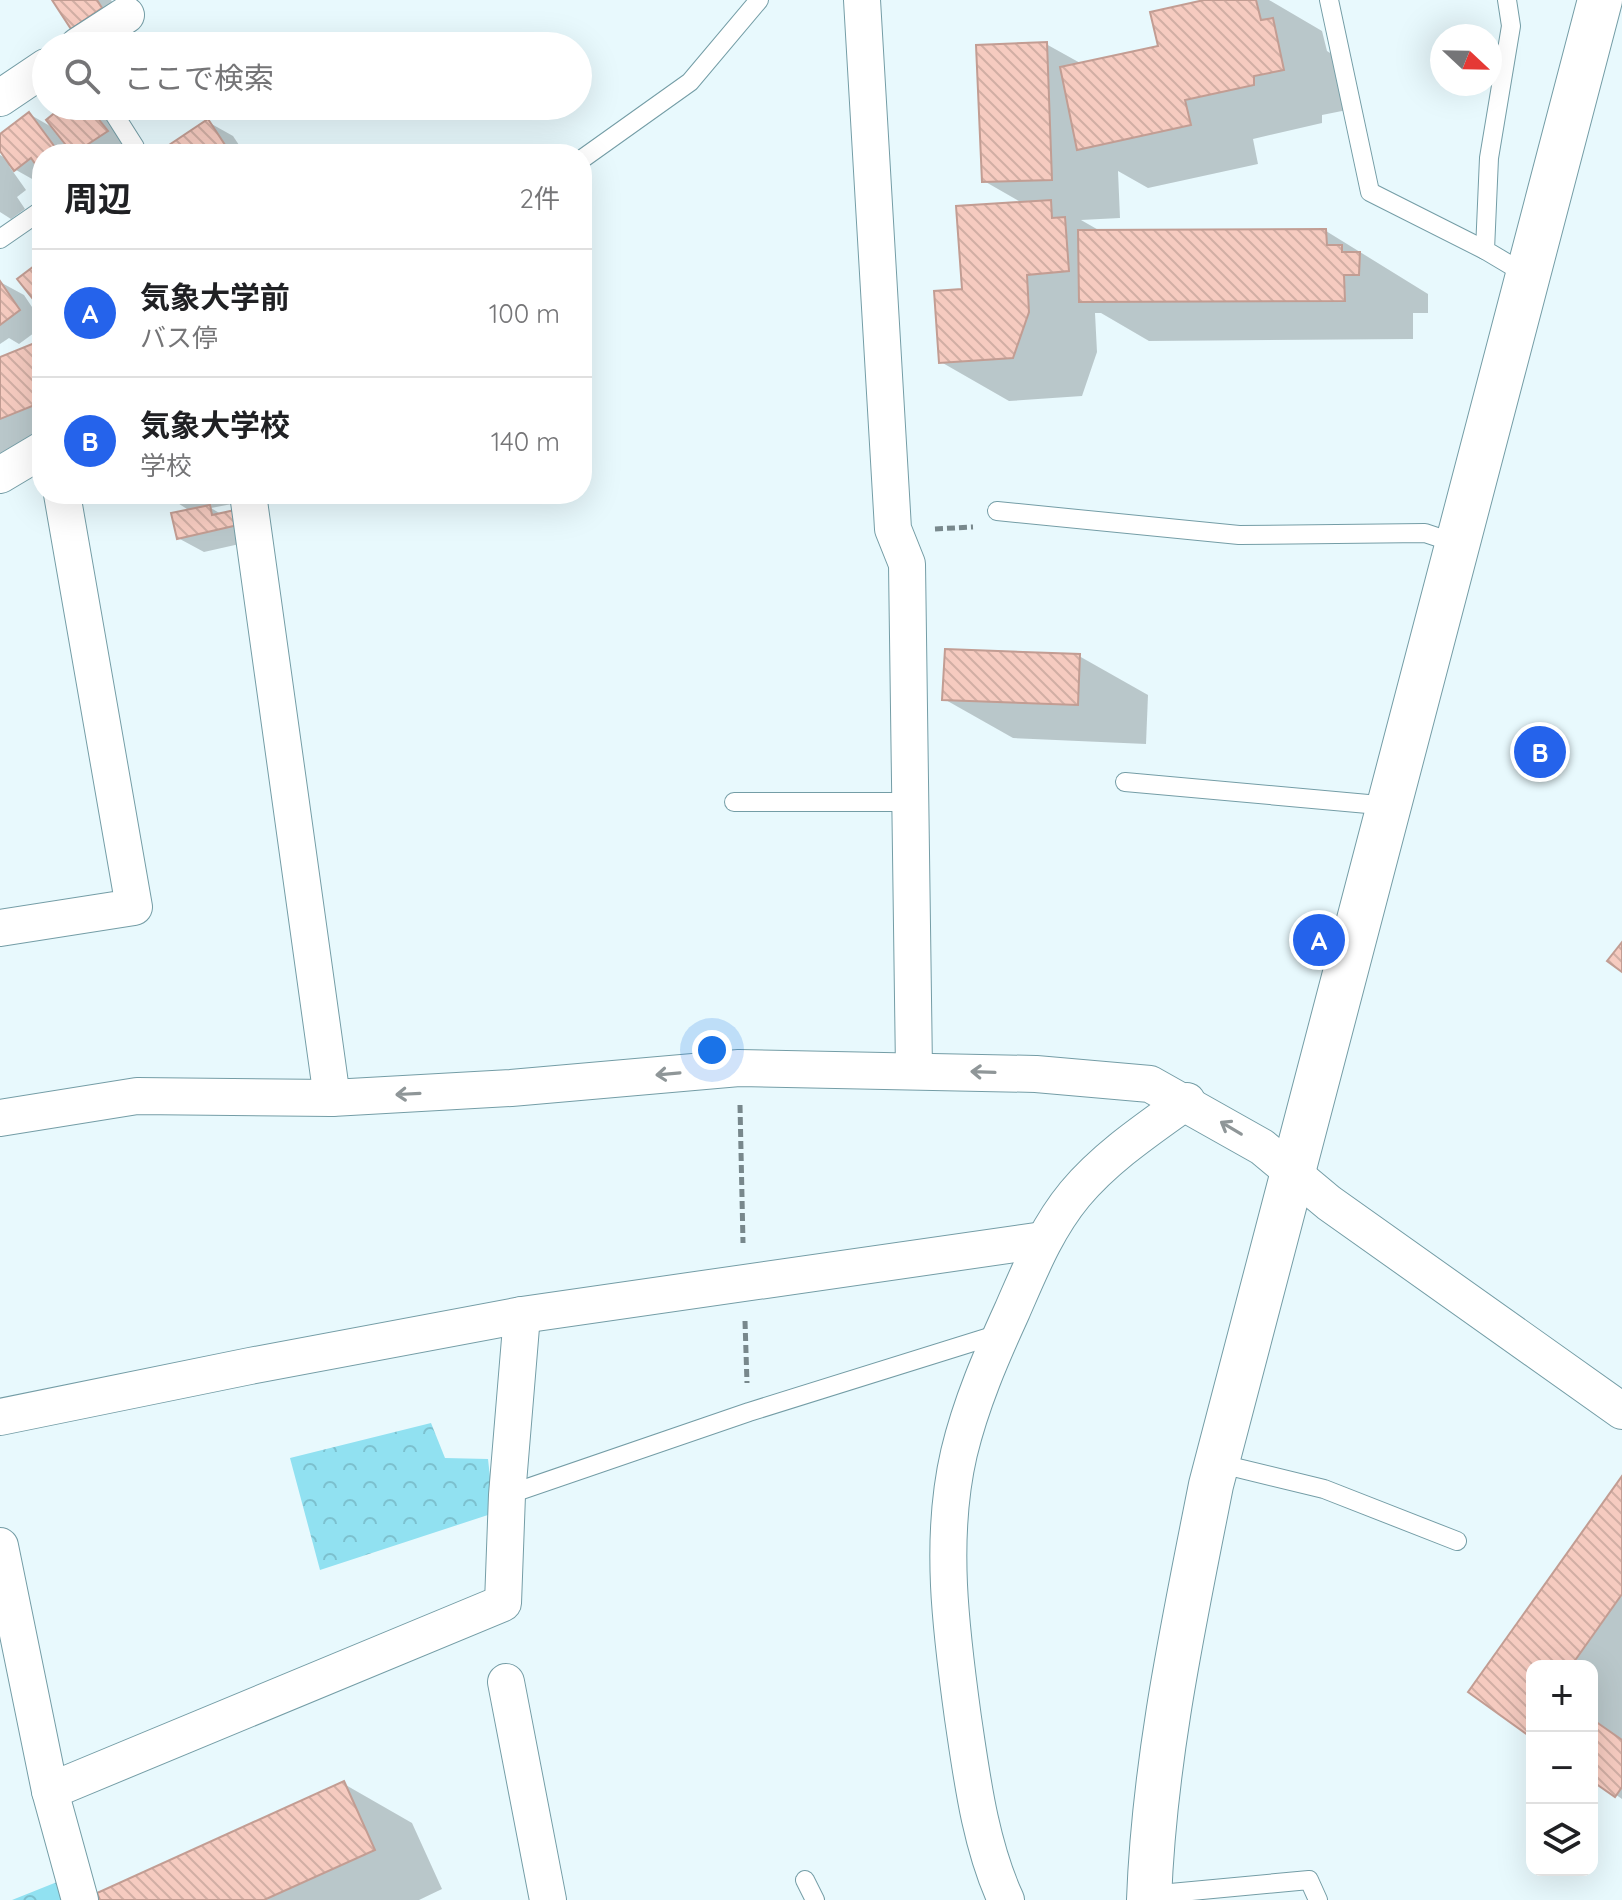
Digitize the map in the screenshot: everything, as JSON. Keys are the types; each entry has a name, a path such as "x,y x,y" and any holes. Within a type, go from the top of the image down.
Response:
{"street":[{"path":"862,0 893,529 907,564 914,1070"},
{"path":"1146,1898 1174,1684 1217,1463 1600,0"},
{"path":"94,32 122,7"},
{"path":"0,98 32,76"},
{"path":"0,475 32,456"},
{"path":"0,928 134,907 64,504"},
{"path":"249,504 332,1098"},
{"path":"0,1118 137,1096 332,1098 511,1088 739,1068 1036,1074 1150,1084 1187,1101 1262,1147 1342,1212 1622,1411"},
{"path":"1006,1900 997,1880 970,1765 950,1619 952,1498 959,1453 980,1382 1043,1240 1075,1194 1114,1155 1187,1101"},
{"path":"0,1417 522,1315 1043,1240"},
{"path":"50,1791 503,1603 507,1495 522,1315"},
{"path":"0,1546 5,1609 80,1900"},
{"path":"506,1682 548,1900"}],"lane":[{"path":"592,152 690,82 759,0"},
{"path":"1329,0 1370,192 1485,250 1527,275"},
{"path":"1485,250 1489,158 1511,26 1507,0"},
{"path":"118,120 133,144"},
{"path":"0,239 32,217"},
{"path":"997,511 1239,535 1425,533 1460,544"},
{"path":"1125,782 1390,806"},
{"path":"734,802 911,802"},
{"path":"507,1495 749,1412 1002,1333"},
{"path":"1217,1463 1324,1489 1457,1541"},
{"path":"805,1880 815,1900"},
{"path":"1146,1898 1309,1880 1318,1900"}],"path":[{"path":"893,529 972,528 997,511"}],"green space":[{"path":"431,1423 445,1458 488,1459 494,1513 320,1570 290,1458"},
{"path":"57,1882 62,1900 12,1900"}],"building":[{"path":"52,0 97,0 102,8 71,29"},
{"path":"1204,0 1256,0 1261,20 1273,18 1284,70 1254,76 1254,85 1185,100 1191,125 1077,150 1060,67 1158,46 1150,12"},
{"path":"1047,42 1052,180 982,182 976,45"},
{"path":"29,112 53,144 32,144 32,159 14,171 0,151 0,134"},
{"path":"46,120 99,120 108,131 88,144 65,144"},
{"path":"209,120 224,144 170,144"},
{"path":"1051,200 1052,218 1065,217 1069,271 1027,275 1029,312 1013,358 939,363 934,291 962,289 956,206"},
{"path":"1326,229 1327,245 1342,245 1342,252 1360,252 1359,275 1344,275 1345,301 1079,302 1078,230"},
{"path":"32,268 32,298 17,279"},
{"path":"0,281 20,310 0,325"},
{"path":"32,344 32,406 0,419 0,357"},
{"path":"210,505 212,515 235,510 238,525 177,539 171,513"},
{"path":"945,649 1080,654 1078,705 942,700"},
{"path":"1622,942 1622,972 1607,961"},
{"path":"1622,1476 1622,1594 1575,1660 1526,1660 1526,1734 1468,1692"},
{"path":"1598,1723 1622,1740 1622,1787 1615,1797 1598,1785"},
{"path":"344,1781 375,1850 264,1900 100,1900 97,1893"}],"place":[{"name":"気象大学校","path":"1540,752"},
{"name":"気象大学前","path":"1319,940"}]}
